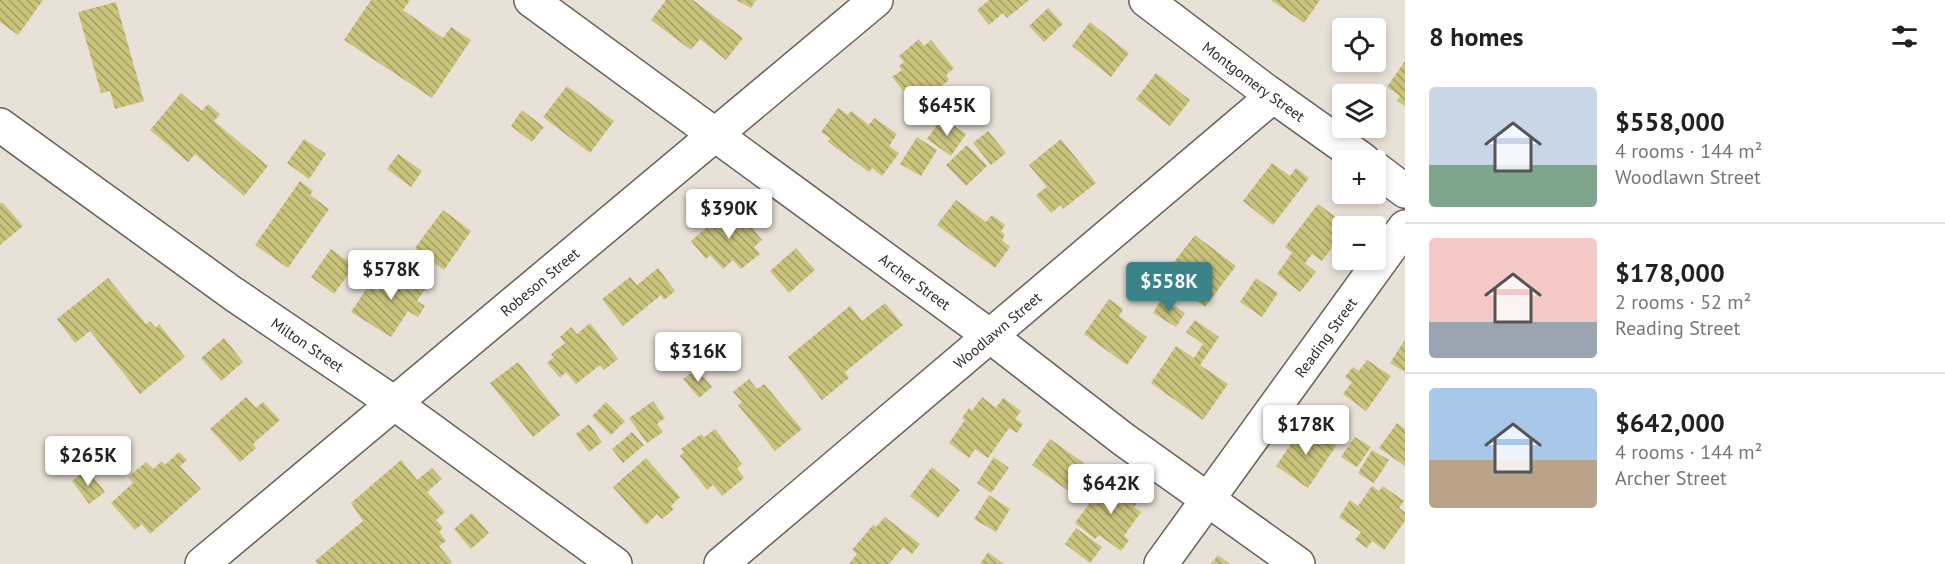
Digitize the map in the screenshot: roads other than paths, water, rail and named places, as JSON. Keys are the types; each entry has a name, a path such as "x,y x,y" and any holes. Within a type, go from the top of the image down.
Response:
{"street":[{"name":"Archer Street","path":"531,0 990,336 1123,440 1298,564"},
{"name":"Robeson Street","path":"202,564 876,0"},
{"name":"Montgomery Street","path":"1146,0 1349,150"},
{"name":"Woodlawn Street","path":"721,564 1273,96"},
{"name":"Milton Street","path":"0,125 232,292 394,403 615,564"},
{"path":"1386,177 1405,190"},
{"name":"Reading Street","path":"1161,564 1405,227"}]}
